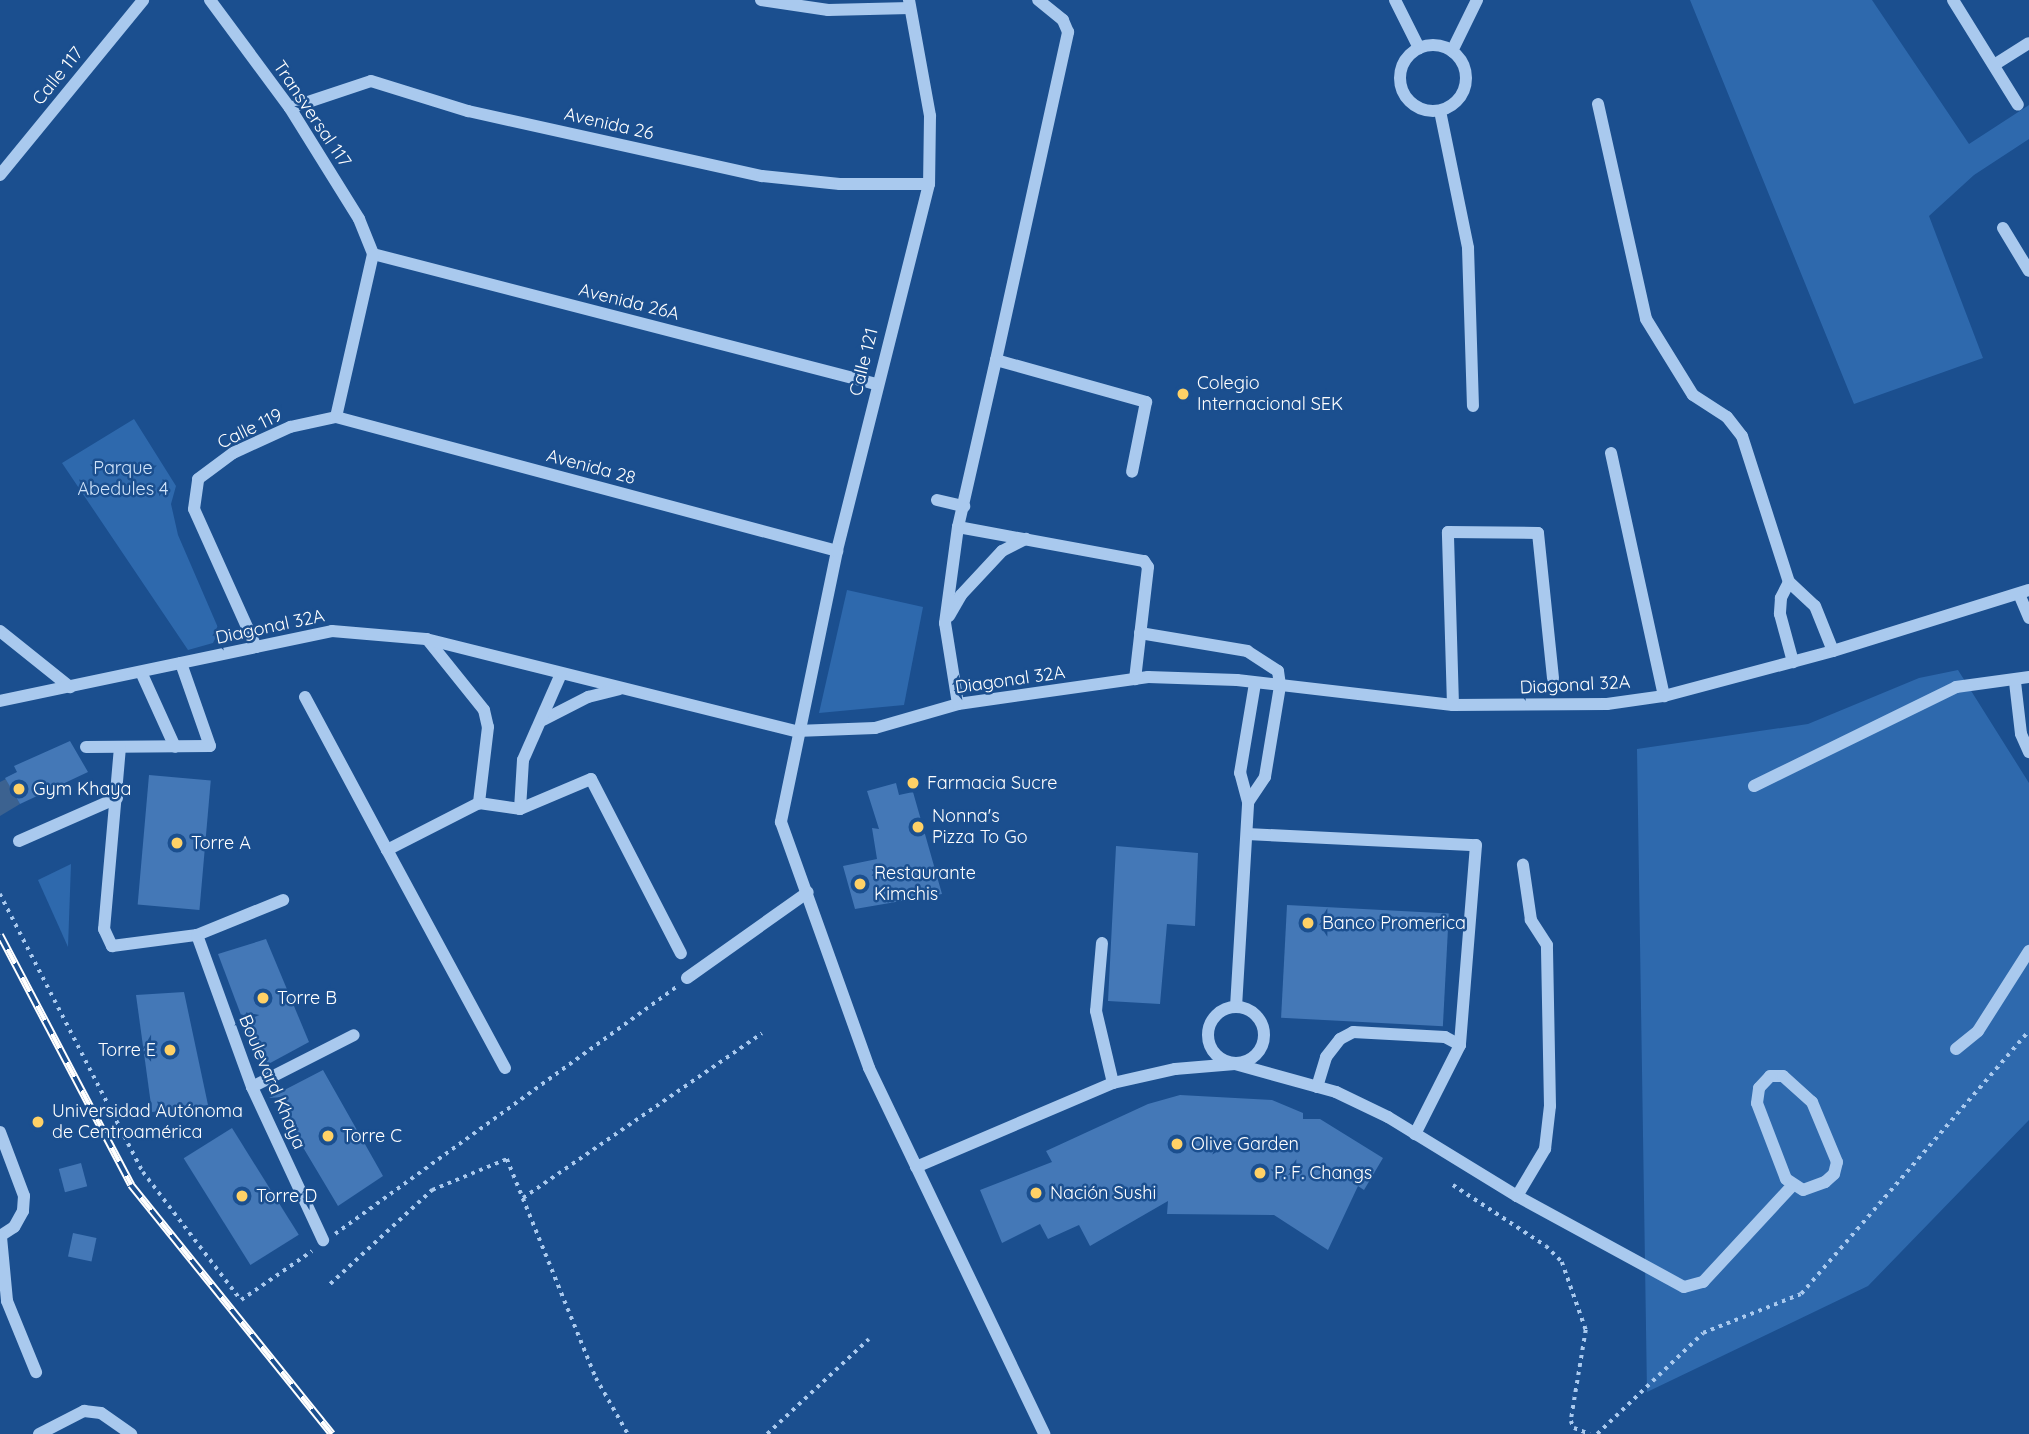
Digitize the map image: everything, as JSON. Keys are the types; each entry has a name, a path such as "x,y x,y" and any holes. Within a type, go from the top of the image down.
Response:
{"street":[{"name":"Calle 117","path":"0,175 143,0"},
{"name":"Transversal 117","path":"210,0 289,108 359,219 373,254"},
{"path":"761,0 828,9 909,4"},
{"path":"958,704 945,623 958,527 1068,32 1063,20 1038,0"},
{"path":"1395,0 1419,48"},
{"path":"1452,51 1477,0"},
{"path":"1953,0 2018,105"},
{"name":"Calle 121","path":"909,4 930,116 929,184 876,384 837,551 796,731 781,822 869,1068 1044,1434"},
{"path":"1994,65 2029,43"},
{"path":"1441,46 1452,51 1466,72 1466,85 1452,106 1440,111 1419,108 1403,93 1404,62 1419,48 1441,46"},
{"name":"Avenida 26","path":"289,108 371,81 468,111 762,176 840,184 929,184"},
{"path":"1598,104 1646,319 1693,395 1727,417 1742,436 1789,582 1815,606 1833,651"},
{"path":"1440,111 1468,248 1473,406"},
{"path":"2003,228 2029,271"},
{"path":"336,417 373,254"},
{"name":"Avenida 26A","path":"373,254 876,384"},
{"path":"996,360 1146,402 1132,472"},
{"name":"Avenida 28","path":"336,417 837,551"},
{"name":"Calle 119","path":"256,647 194,509 198,479 233,453 290,427 336,417"},
{"path":"1611,453 1664,696"},
{"path":"937,500 964,506"},
{"path":"958,527 1144,561 1148,567 1135,679"},
{"path":"1453,705 1448,532 1538,533 1553,678"},
{"path":"945,623 979,574 1002,551 1026,538"},
{"path":"1789,582 1780,598 1780,614 1793,662"},
{"path":"2024,592 2029,618"},
{"name":"Diagonal 32A","path":"0,701 332,631 426,639 796,731 876,727 958,704 1135,679 1255,683 1453,705 1556,707 1664,696 1833,651 2024,592"},
{"path":"0,631 70,687"},
{"path":"1140,633 1247,651 1278,671 1280,686 1265,777 1248,802"},
{"path":"426,639 484,710 488,727 479,803"},
{"path":"86,747 210,746 181,663"},
{"path":"141,672 175,747"},
{"path":"520,808 523,760 561,674"},
{"path":"1754,786 1956,687 2015,682 2029,677"},
{"path":"2015,682 2021,734 2029,752"},
{"path":"1236,1007 1248,834 1248,802 1240,773 1255,683"},
{"path":"542,721 588,697 620,689"},
{"path":"305,697 505,1068"},
{"path":"120,747 104,929 112,946 197,935 283,900"},
{"path":"387,850 479,803 520,808 591,779 681,953"},
{"path":"19,841 117,798"},
{"path":"1248,834 1476,845 1460,1045 1415,1134"},
{"path":"1517,1196 1545,1149 1550,1106 1547,945 1531,920 1523,865"},
{"path":"687,978 808,892"},
{"name":"Boulevard Khaya","path":"197,935 252,1087 321,1243"},
{"path":"1102,943 1097,1011 1113,1083"},
{"path":"1955,1049 1978,1031 2029,951"},
{"path":"916,1167 1113,1083 1175,1069 1235,1063 1258,1052 1264,1036 1253,1013 1236,1007 1220,1012 1208,1035 1219,1058 1235,1063 1317,1087 1336,1092 1415,1134 1517,1196 1684,1287 1703,1282 1792,1186"},
{"path":"1317,1087 1326,1057 1340,1040 1353,1032 1444,1037 1460,1045"},
{"path":"252,1087 354,1035"},
{"path":"1770,1076 1783,1076 1812,1102 1837,1162 1835,1174 1825,1182 1803,1190 1792,1186 1757,1103 1759,1088 1770,1076"},
{"path":"0,1132 24,1196 14,1227 0,1237 7,1301 36,1372"},
{"path":"39,1434 84,1411 101,1413 131,1434"}],"path":[{"path":"0,894 144,1172 241,1300 687,978"},
{"path":"1597,1434 1703,1333 1801,1294 2029,1031"},
{"path":"523,1198 762,1033"},
{"path":"330,1284 432,1191 507,1159 596,1378 628,1434"},
{"path":"1453,1185 1546,1246 1562,1262 1586,1330 1571,1421 1574,1428 1590,1434"},
{"path":"767,1434 869,1339"}],"green space":[{"path":"1690,0 1872,0 1969,144 2029,105 2029,139 1974,175 1929,216 1983,358 1854,404"},
{"name":"Parque Abedules 4","path":"134,419 176,486 171,504 178,535 219,630 213,643 188,650 62,463"},
{"path":"847,590 923,607 904,705 819,713"},
{"path":"1958,670 2029,783 2029,1120 1868,1286 1647,1392 1637,749 1808,724 1919,678"},
{"path":"71,864 68,947 38,880"}],"shaded area":[{"path":"6,779 20,804 0,816 0,782"}],"building":[{"path":"70,741 88,772 20,804 5,778 17,772 14,766"},
{"name":"Torre A","path":"149,775 211,780 199,910 138,905"},
{"path":"896,783 899,795 913,792 942,894 855,909 843,866 877,859 872,828 879,829 867,791"},
{"path":"1116,846 1198,853 1195,926 1167,924 1160,1004 1108,1001"},
{"path":"1287,905 1449,913 1443,1026 1281,1018"},
{"name":"Torre B","path":"266,939 309,1042 261,1068 218,954"},
{"name":"Torre E","path":"184,992 208,1105 152,1112 136,995"},
{"name":"Torre C","path":"323,1070 383,1176 338,1206 276,1102 283,1097 269,1098"},
{"path":"1180,1095 1272,1100 1303,1113 1303,1119 1320,1119 1383,1158 1364,1190 1358,1186 1328,1250 1274,1215 1167,1214 1168,1201 1090,1246 1079,1225 1048,1239 1040,1224 1002,1243 980,1190 1052,1162 1046,1151 1148,1104"},
{"name":"Torre D","path":"232,1128 299,1235 250,1265 184,1158"},
{"path":"81,1163 87,1186 65,1192 59,1169"},
{"path":"73,1233 96,1238 91,1261 68,1256"}],"railway":[{"path":"0,935 131,1185 332,1434"}],"place":[{"name":"Colegio Internacional SEK","path":"1183,394"},
{"name":"Farmacia Sucre","path":"913,783"},
{"name":"Gym Khaya","path":"19,789"},
{"name":"Nonna's Pizza To Go","path":"918,827"},
{"name":"Torre A","path":"177,843"},
{"name":"Restaurante Kimchis","path":"860,884"},
{"name":"Banco Promerica","path":"1308,923"},
{"name":"Torre B","path":"263,998"},
{"name":"Torre E","path":"170,1050"},
{"name":"Universidad Autónoma de Centroamérica","path":"38,1122"},
{"name":"Torre C","path":"328,1136"},
{"name":"Olive Garden","path":"1177,1144"},
{"name":"P. F. Changs","path":"1260,1173"},
{"name":"Nación Sushi","path":"1036,1193"},
{"name":"Torre D","path":"242,1196"}]}
